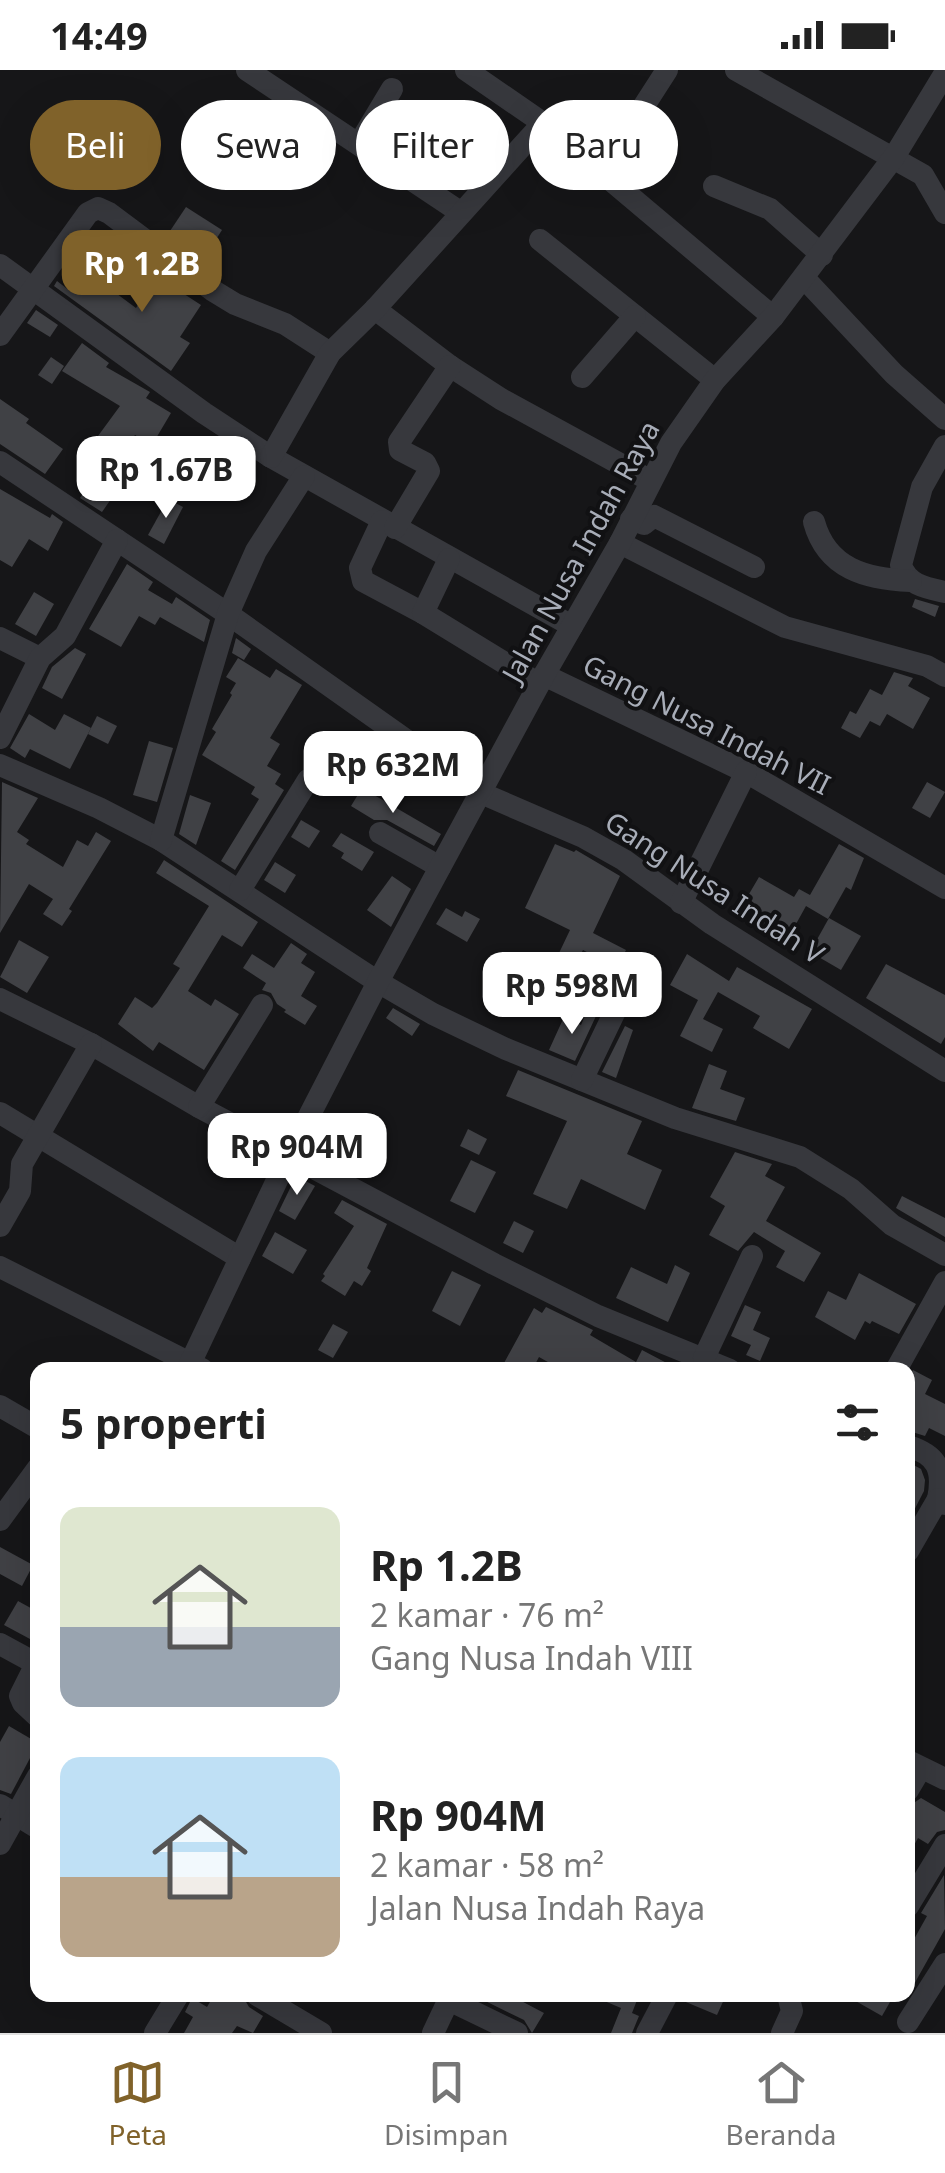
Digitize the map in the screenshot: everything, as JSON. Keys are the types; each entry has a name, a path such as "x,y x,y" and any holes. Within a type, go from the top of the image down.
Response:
{"street":[{"path":"248,70 356,142"},
{"path":"466,70 529,113"},
{"path":"648,100 667,70"},
{"path":"736,70 923,175 945,213"},
{"name":"Jalan Nusa Indah Raya","path":"197,1362 289,1154 378,982 672,443 715,380 773,317 822,255 894,157 945,73"},
{"path":"385,100 392,89"},
{"path":"271,457 330,353 529,138"},
{"path":"714,186 770,209 822,255"},
{"path":"427,190 460,212"},
{"path":"623,190 773,317"},
{"path":"0,335 88,213 98,208 212,290 284,324 330,353"},
{"path":"540,240 715,380"},
{"path":"0,266 271,457 572,626"},
{"path":"804,278 894,374 945,419"},
{"path":"374,309 501,399 651,482"},
{"path":"582,377 634,316"},
{"path":"389,525 429,471 426,463 400,450 399,442 450,366"},
{"path":"911,582 902,565 906,544 922,487 945,446"},
{"name":"Gang Nusa Indah V","path":"0,462 228,614 481,793 583,837 633,866 680,903 945,1072"},
{"path":"162,840 228,614 256,551 304,476"},
{"path":"631,519 644,524 654,516 754,567"},
{"path":"814,522 829,557 886,580 911,582 945,592"},
{"name":"Gang Nusa Indah VII","path":"389,525 360,568 363,582 542,680 746,772 945,888"},
{"path":"0,738 40,658 66,636 117,540"},
{"path":"620,543 786,627 927,666 945,676"},
{"path":"423,613 450,559"},
{"path":"0,638 40,658"},
{"path":"0,765 162,840 378,982 506,1049 675,1118 800,1157 850,1189 892,1225 945,1255"},
{"path":"680,903 746,772"},
{"path":"240,890 308,780"},
{"path":"380,833 440,867"},
{"path":"0,999 598,1316 713,1362"},
{"path":"582,1080 619,1003"},
{"path":"199,1107 262,1005"},
{"path":"0,1226 20,1191 22,1164 91,1044"},
{"path":"0,1114 240,1258"},
{"path":"704,1358 752,1256"},
{"path":"0,1267 182,1362"},
{"path":"900,1362 945,1282"},
{"path":"0,1406 30,1423"},
{"path":"915,1449 938,1463 942,1478 942,1501 915,1542"},
{"path":"0,1520 30,1479"},
{"path":"0,1644 30,1658"},
{"path":"30,1674 20,1696 30,1709"},
{"path":"915,1765 945,1779"},
{"path":"0,1844 30,1792"},
{"path":"915,1894 945,1844"},
{"path":"908,2022 945,1964"},
{"path":"155,2033 174,2002"},
{"path":"269,2002 322,2033"},
{"path":"432,2033 448,2002"},
{"path":"459,2002 517,2033"},
{"path":"648,2033 663,2002"},
{"path":"782,2033 792,2011 790,2002"}],"building":[{"path":"186,207 222,230 204,258 168,234"},
{"path":"160,270 184,288 181,292 201,305 180,337 190,343 171,371 54,286 57,281 70,291 86,271 136,308"},
{"path":"36,310 58,325 50,337 27,323"},
{"path":"82,343 109,363 106,367 150,392 146,398 171,413 152,445 135,435 117,459 132,469 102,512 80,498 88,486 81,480 107,442 98,436 120,406 62,371"},
{"path":"51,357 64,366 52,384 38,375"},
{"path":"0,399 63,449 45,474 0,444"},
{"path":"0,489 63,522 48,551 29,539 12,567 0,560"},
{"path":"168,499 183,507 164,544 148,535"},
{"path":"127,564 153,582 148,590 172,604 176,597 210,620 204,642 160,617 155,625 139,616 121,647 89,629"},
{"path":"34,592 54,604 36,636 15,624"},
{"path":"915,599 939,606 935,617 912,607"},
{"path":"236,638 251,649 244,660 232,653"},
{"path":"75,648 86,654 62,699 42,688 52,667"},
{"path":"238,658 270,678 276,669 302,685 270,738 280,744 267,766 281,774 275,784 284,790 235,870 221,861 259,799 251,794 255,787 202,755 232,695 236,683 226,677"},
{"path":"894,672 913,678 908,686 930,698 913,729 887,714 880,726 870,721 860,738 841,728 850,711 856,714 870,689 882,695"},
{"path":"29,714 55,730 64,714 91,728 70,769 30,749 25,758 10,748"},
{"path":"97,716 117,726 108,744 88,734"},
{"path":"149,741 173,748 157,802 133,795"},
{"path":"323,764 337,773 324,794 319,791 323,779 319,770"},
{"path":"2,782 38,798 17,832 29,840 26,844 63,867 77,840 88,846 96,832 111,841 62,926 43,914 53,899 29,884 0,933"},
{"path":"927,782 945,792 930,818 912,808"},
{"path":"362,788 441,834 434,846 387,820 374,820 351,806"},
{"path":"190,795 211,803 196,845 179,834"},
{"path":"301,820 320,831 309,848 291,837"},
{"path":"341,833 374,852 362,871 341,858 344,853 332,846"},
{"path":"555,844 576,850 620,876 593,933 626,950 617,968 583,950 557,999 538,990 570,930 525,908"},
{"path":"839,844 864,858 851,890 846,887 828,919 806,906 786,942 757,926 762,917 742,906 759,877 794,897 799,889 810,895"},
{"path":"164,860 258,922 242,947 222,935 188,991 211,1006 215,999 239,1014 204,1070 159,1042 153,1051 118,1024 135,997 152,1008 157,1003 180,968 173,964 209,906 156,873"},
{"path":"275,862 296,875 285,893 264,880"},
{"path":"392,876 411,889 391,927 367,910"},
{"path":"446,908 462,917 465,911 480,919 467,942 436,924"},
{"path":"829,918 861,936 841,970 810,952"},
{"path":"19,940 49,957 27,993 0,977"},
{"path":"291,943 307,954 301,963 315,972 301,996 317,1006 305,1025 284,1012 271,993 262,990 266,983 243,968 252,954 274,968"},
{"path":"687,954 729,981 737,967 812,1009 789,1049 753,1028 760,1016 718,992 703,1019 723,1029 712,1052 680,1036 698,1000 670,985"},
{"path":"886,964 945,995 945,1037 941,1044 866,998"},
{"path":"393,1008 420,1024 412,1036 386,1018"},
{"path":"587,1011 596,1016 575,1061 549,1050 564,1017 581,1025"},
{"path":"625,1026 633,1030 616,1078 602,1072"},
{"path":"709,1064 727,1071 720,1089 745,1098 736,1121 692,1108"},
{"path":"518,1070 642,1121 627,1154 662,1170 645,1210 581,1179 567,1209 533,1194 567,1121 506,1096"},
{"path":"468,1129 487,1139 479,1155 460,1146"},
{"path":"735,1152 772,1164 765,1176 785,1187 766,1221 821,1253 804,1282 776,1267 785,1251 754,1232 738,1251 709,1235 725,1206 710,1197"},
{"path":"471,1160 496,1172 475,1213 450,1201"},
{"path":"296,1176 315,1186 295,1220 279,1211"},
{"path":"902,1196 945,1218 945,1237 896,1208"},
{"path":"342,1200 387,1224 367,1268 371,1271 362,1286 354,1281 345,1296 321,1281 354,1226 334,1213"},
{"path":"514,1221 534,1231 523,1253 503,1243"},
{"path":"275,1232 307,1250 293,1274 262,1256"},
{"path":"675,1265 690,1273 668,1322 616,1298 631,1267 667,1284"},
{"path":"452,1271 481,1285 460,1326 432,1311"},
{"path":"859,1273 916,1304 899,1334 865,1321 855,1340 815,1317 828,1291 846,1300"},
{"path":"745,1305 761,1312 753,1330 770,1338 760,1361 746,1355 751,1345 731,1336"},
{"path":"546,1307 593,1330 590,1335 636,1362 548,1362 539,1357 536,1362 505,1362 534,1308 542,1313"},
{"path":"333,1324 348,1332 333,1358 318,1350"},
{"path":"642,1350 665,1362 636,1362"},
{"path":"915,1371 932,1380 925,1394 945,1404 945,1436 929,1428 925,1436 915,1433"},
{"path":"915,1466 921,1469 925,1480 915,1508"},
{"path":"0,1547 30,1563 22,1586 0,1574"},
{"path":"18,1601 30,1608 30,1639 4,1625"},
{"path":"9,1726 30,1738 30,1758 11,1794 0,1790 0,1742"},
{"path":"921,1798 945,1812 945,1830 937,1832 928,1844 918,1838 915,1843 915,1802"},
{"path":"944,1875 945,1929 915,1983 915,1937 927,1916 921,1913"},
{"path":"190,2002 207,2007 210,2002 246,2002 263,2016 253,2033 237,2026 232,2033 184,2033 193,2017 185,2012"},
{"path":"487,2002 523,2002 544,2013 532,2033 524,2020"},
{"path":"607,2002 636,2002 632,2013 639,2016 632,2033 611,2033 621,2008"},
{"path":"686,2002 723,2002 717,2015"},
{"path":"857,2002 890,2002 882,2016"}]}
